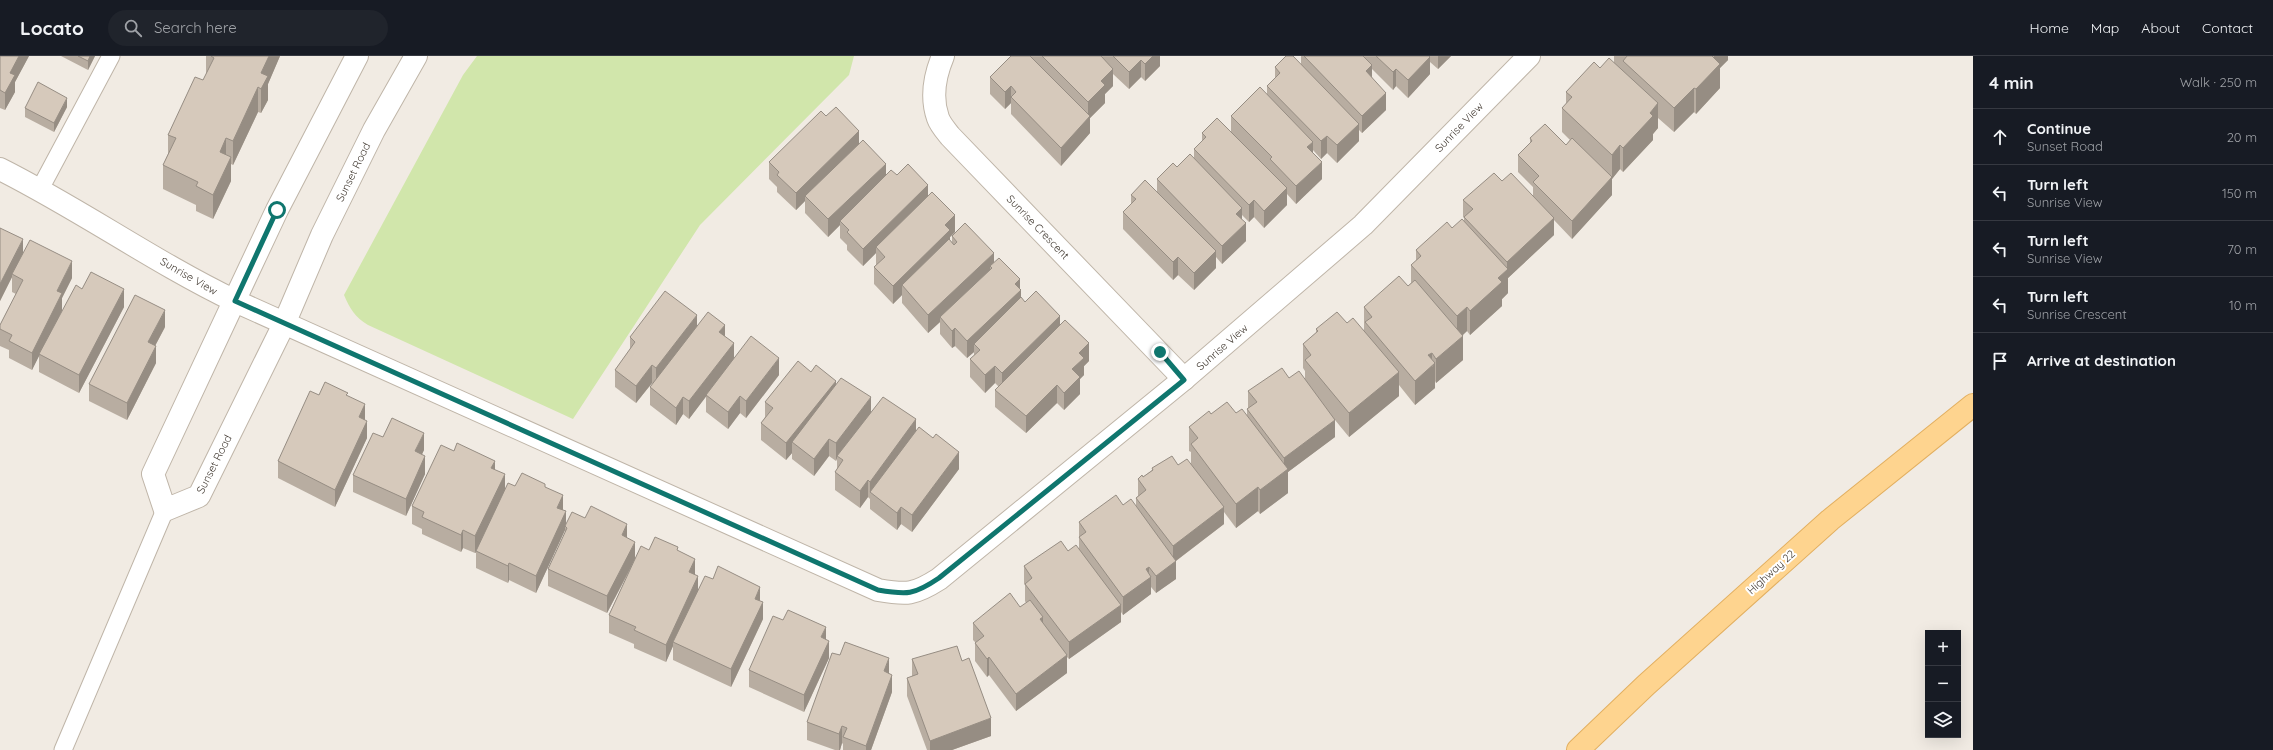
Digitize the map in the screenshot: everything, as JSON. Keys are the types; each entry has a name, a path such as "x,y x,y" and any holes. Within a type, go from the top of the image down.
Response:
{"main road":[{"name":"Highway 22","path":"1578,750 1646,685 1830,520 1973,405"}],"street":[{"path":"165,510 154,474 277,210 358,56"},
{"name":"Sunset Road","path":"165,510 199,496 284,324 322,235 370,137 416,56"},
{"name":"Sunrise Crescent","path":"943,56 936,72 934,99 938,119 950,136 1184,380"},
{"name":"Sunrise View","path":"0,169 40,189 206,287 235,301 878,590 902,594 921,591 939,578 1184,380 1363,225 1529,56"}],"lane":[{"path":"40,189 111,56"},
{"path":"63,750 165,510"}],"green space":[{"path":"477,56 854,56 849,75 700,225 573,419 368,325 353,312 344,295 463,75"}],"building":[{"path":"0,56 19,56 10,73 15,75 5,93 0,90"},
{"path":"78,56 90,56 88,61"},
{"path":"211,56 269,56 261,73 268,76 261,89 258,87 233,141 226,138 220,152 231,157 213,195 196,186 198,182 163,165 176,138 168,135 195,77 203,80 214,58"},
{"path":"1011,56 1030,56 1090,116 1061,148 1011,97 1016,92 1011,86 1005,92 990,77"},
{"path":"1042,56 1101,56 1113,69 1101,81 1105,85 1088,102"},
{"path":"1113,56 1153,56 1145,64 1141,60 1129,72"},
{"path":"1286,56 1293,56 1359,124 1337,145 1327,136 1321,141 1267,86 1280,73 1275,67"},
{"path":"1304,56 1363,56 1372,65 1366,71 1386,93 1362,116"},
{"path":"1376,56 1430,57 1408,80 1396,69 1393,72"},
{"path":"1627,56 1712,56 1720,64 1696,89 1694,88 1674,108 1623,61"},
{"path":"1609,58 1658,103 1650,113 1653,116 1623,148 1620,145 1612,155 1562,108 1572,97 1566,92 1594,62 1600,68"},
{"path":"38,82 67,98 54,123 25,108"},
{"path":"1260,87 1313,142 1307,147 1322,162 1296,186 1270,159 1272,157 1231,116"},
{"path":"836,107 859,131 796,193 777,175 779,172 769,162 821,111 826,116"},
{"path":"1217,118 1287,188 1264,211 1254,200 1249,205 1194,149 1206,137 1202,133"},
{"path":"1545,124 1566,145 1572,138 1612,177 1572,221 1533,182 1539,176 1518,155 1532,141 1530,138"},
{"path":"863,140 886,164 828,219 805,196"},
{"path":"1190,154 1242,208 1236,214 1246,223 1222,246 1157,179 1173,163 1177,167"},
{"path":"908,164 928,185 863,249 847,232 849,230 840,221 891,170 897,175"},
{"path":"1494,173 1502,181 1511,173 1554,218 1507,262 1464,217 1473,209 1463,200"},
{"path":"1145,180 1216,251 1194,273 1178,257 1173,262 1123,212 1136,199 1131,195"},
{"path":"932,192 955,215 945,225 950,230 893,286 874,267 885,257 876,247"},
{"path":"1462,219 1508,269 1498,278 1502,282 1470,311 1467,307 1457,316 1411,265 1421,256 1416,250 1447,222 1452,228"},
{"path":"965,223 994,253 928,315 902,285 949,239 954,245 957,242 952,236"},
{"path":"0,228 23,239 0,284"},
{"path":"30,240 72,261 57,291 62,293 32,353 9,341 12,335 0,329 0,325 23,280 12,274"},
{"path":"999,258 1020,279 1015,284 1021,290 967,341 955,328 952,331 940,317 992,268 990,266"},
{"path":"91,272 124,289 79,375 39,354 76,285 82,289"},
{"path":"1399,276 1408,286 1415,280 1463,336 1436,359 1432,353 1428,355 1435,363 1415,381 1365,322 1372,317 1364,307"},
{"path":"665,291 697,315 656,368 652,365 636,386 615,370 635,342 630,337"},
{"path":"1036,291 1060,316 1002,373 995,366 985,375 970,359 980,350 974,344 1021,297 1025,302"},
{"path":"135,295 165,310 148,342 156,346 127,403 89,384"},
{"path":"708,312 725,325 719,332 734,343 689,401 683,397 676,408 650,387"},
{"path":"1337,312 1347,323 1353,318 1399,372 1349,413 1305,360 1311,355 1303,344 1318,331 1316,329"},
{"path":"1065,320 1089,343 1079,353 1084,358 1072,369 1080,377 1064,393 1057,385 1026,416 995,390"},
{"path":"751,336 779,358 746,401 740,396 728,412 706,395"},
{"path":"798,361 811,372 816,365 836,381 786,443 761,423 773,408 765,402"},
{"path":"1282,368 1289,378 1299,371 1335,420 1284,458 1247,409 1257,402 1248,391"},
{"path":"841,378 871,397 836,443 829,439 814,459 792,442"},
{"path":"325,382 348,393 346,395 365,404 359,417 367,421 335,490 278,461 310,391 319,395"},
{"path":"883,397 916,419 870,482 868,480 860,491 835,472 843,460 837,456"},
{"path":"1227,402 1236,413 1242,409 1288,469 1260,490 1258,487 1236,504 1191,444 1198,438 1189,427 1209,411 1211,414"},
{"path":"392,418 424,433 415,451 425,456 406,499 353,475 373,433 383,437"},
{"path":"919,427 933,438 936,434 959,452 912,515 901,507 897,513 870,492"},
{"path":"457,443 495,461 491,468 505,474 475,536 463,530 461,535 422,517 424,512 412,506 441,445 454,451"},
{"path":"1172,456 1178,465 1187,459 1224,507 1173,546 1136,498 1146,490 1138,479 1142,475 1143,477 1153,470 1152,468"},
{"path":"522,473 545,484 545,487 563,495 557,508 566,511 536,576 509,563 508,566 476,551 508,483 515,486"},
{"path":"1116,495 1123,505 1131,499 1176,561 1156,576 1149,567 1146,569 1151,577 1123,597 1079,537 1086,532 1079,522"},
{"path":"591,506 627,524 622,535 635,542 607,596 548,569 567,528 565,526 572,512 585,518"},
{"path":"655,537 678,547 677,550 695,559 689,572 698,576 666,645 634,630 636,627 609,615 641,546 649,550"},
{"path":"1061,541 1068,551 1076,545 1121,605 1069,642 1025,584 1032,578 1024,566"},
{"path":"718,566 760,587 755,599 763,602 731,669 673,642 705,576 713,579"},
{"path":"1010,593 1020,607 1030,600 1043,617 1040,619 1067,655 1016,694 989,657 987,659 975,643 984,636 973,623"},
{"path":"788,610 826,627 821,637 829,641 804,695 749,670 773,616 783,620"},
{"path":"845,642 889,658 884,671 892,675 866,746 843,737 847,728 842,726 839,734 807,722 832,653 840,655"},
{"path":"957,646 962,661 969,658 991,718 930,741 907,678 918,674 912,659"}],"route":[{"path":"277,210 235,301 878,590 902,594 921,591 939,578 1184,380 1160,352"}]}
